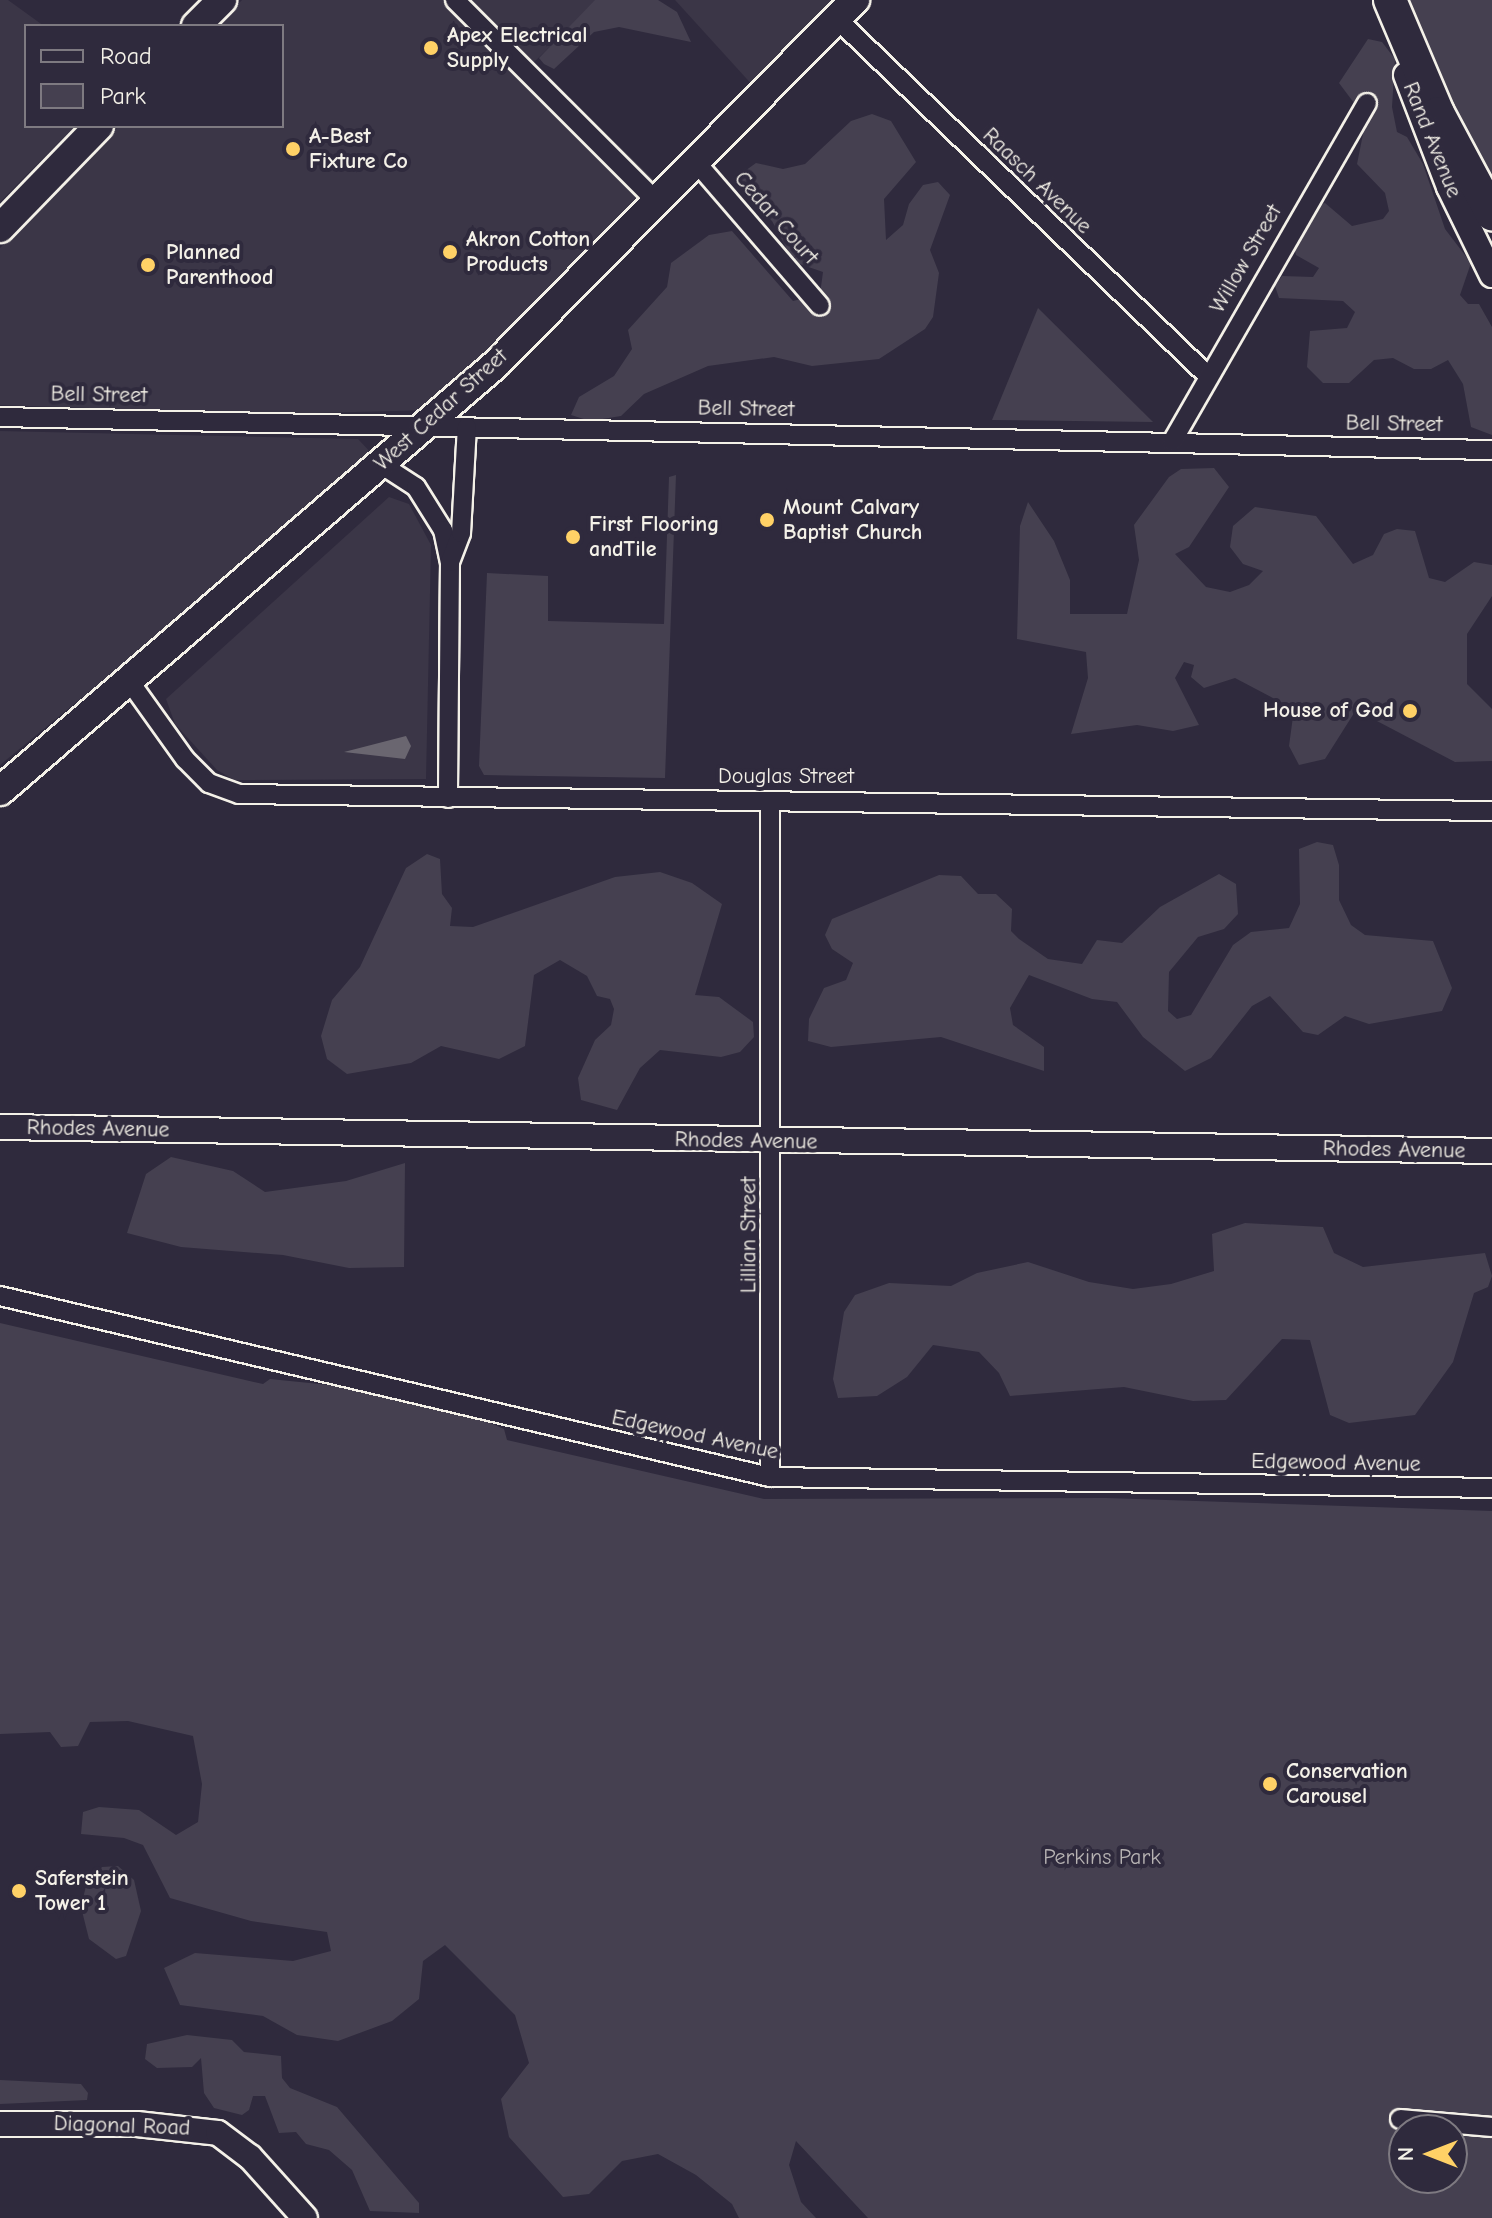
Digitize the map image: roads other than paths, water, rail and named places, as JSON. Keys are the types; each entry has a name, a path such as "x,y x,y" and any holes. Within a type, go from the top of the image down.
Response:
{"highway":[{"path":"1387,0 1438,113 1492,214"}],"main road":[{"path":"198,24 222,0"},
{"name":"West Cedar Street","path":"0,791 495,365 846,9"},
{"path":"0,228 97,128"}],"street":[{"path":"455,0 655,200"},
{"name":"Rand Avenue","path":"1387,0 1428,133 1492,275"},
{"name":"Raasch Avenue","path":"846,9 1207,375"},
{"name":"Willow Street","path":"1172,442 1207,375 1367,103"},
{"name":"Cedar Court","path":"695,161 820,306"},
{"name":"Bell Street","path":"0,417 1492,450"},
{"path":"450,562 461,533 467,427"},
{"path":"382,465 416,487 443,530 450,562 448,798"},
{"name":"Douglas Street","path":"130,682 185,759 209,783 229,790 448,798 1492,811"},
{"name":"Lillian Street","path":"770,802 773,1140 770,1477"},
{"name":"Rhodes Avenue","path":"0,1127 1492,1151"},
{"name":"Edgewood Avenue","path":"0,1296 770,1477 1492,1488"},
{"name":"Diagonal Road","path":"0,2124 137,2124 218,2133 250,2157 305,2218"},
{"path":"1468,2125 1492,2127"}],"place":[{"name":"Apex Electrical Supply","path":"431,48"},
{"name":"A-Best Fixture Co","path":"293,149"},
{"name":"Akron Cotton Products","path":"450,252"},
{"name":"Planned Parenthood","path":"148,265"},
{"name":"Mount Calvary Baptist Church","path":"767,520"},
{"name":"First Flooring andTile","path":"573,537"},
{"name":"House of God","path":"1410,711"},
{"name":"Conservation Carousel","path":"1270,1784"},
{"name":"Saferstein Tower 1","path":"19,1891"}],"park label":[{"name":"Perkins Park","path":"1102,1858"}]}
